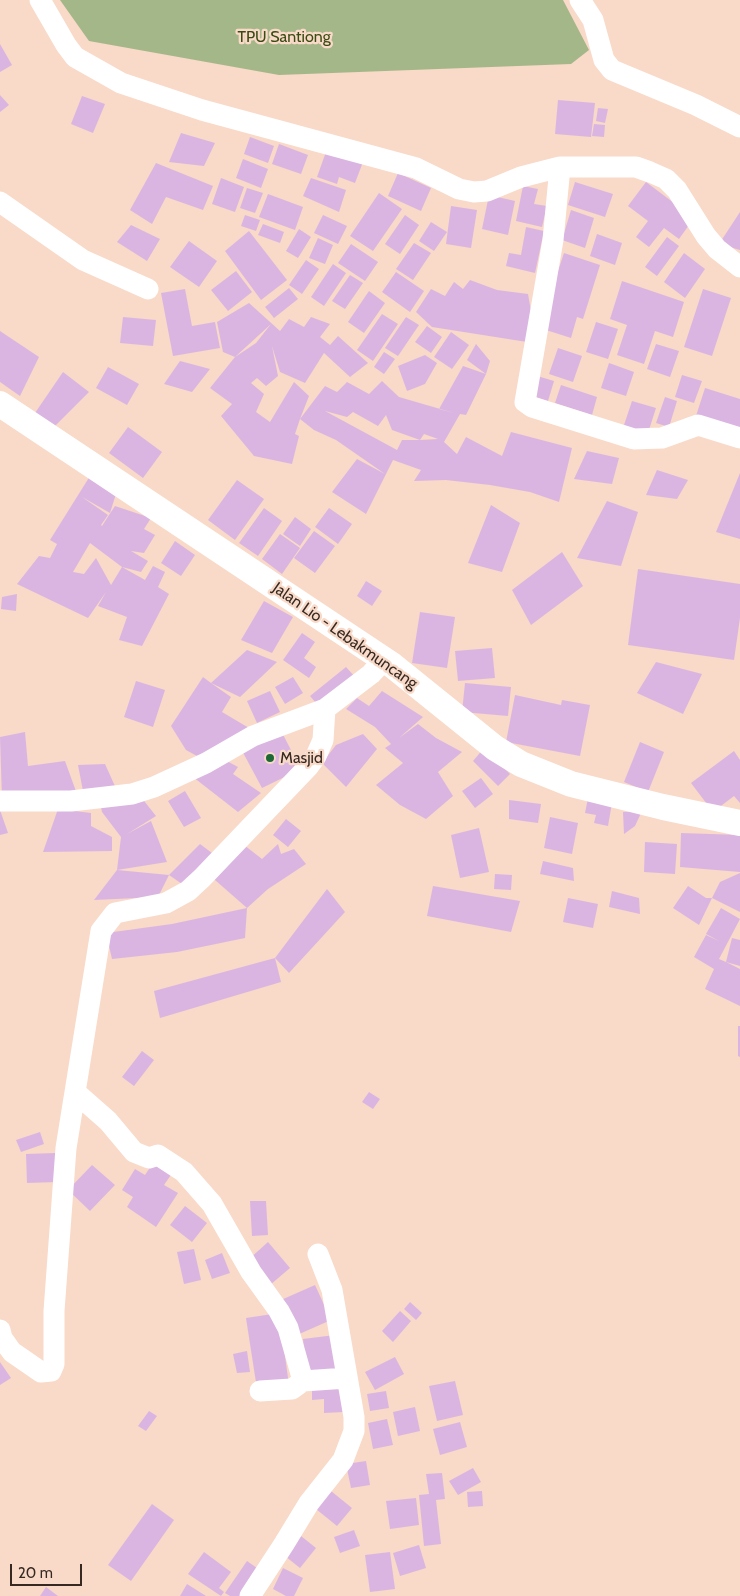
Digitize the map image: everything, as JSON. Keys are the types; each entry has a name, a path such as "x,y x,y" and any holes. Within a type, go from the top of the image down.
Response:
{"street":[{"path":"40,0 66,45 84,63 121,83 202,110 416,168 459,189 474,192 487,191 560,167 636,167 666,179 678,190 706,236 717,249 740,267"},
{"path":"580,0 592,20 604,60 612,70 696,105 740,128"},
{"path":"560,167 552,240 525,402 532,407 634,439 662,438 698,425 740,438"},
{"path":"0,202 83,260 148,289"},
{"name":"Jalan Lio - Lebakmuncang","path":"0,404 384,660 495,748 540,773 571,784 654,805 740,823"},
{"path":"0,800 71,801 132,794 154,787 206,763 253,736 325,709 371,674 384,660"},
{"path":"0,1330 2,1338 12,1352 41,1372 51,1371 54,1364 54,1312 66,1148 101,931 106,922 115,913 166,903 188,891 202,878 316,756 322,740 325,709"},
{"path":"75,1092 108,1121 134,1152 149,1158 158,1155 184,1172 212,1204 250,1272 279,1311 288,1328 303,1381"},
{"path":"250,1596 309,1502 343,1460 350,1446 354,1417 332,1290 318,1254"},
{"path":"260,1391 292,1388 303,1381 347,1378"}],"green space":[{"name":"TPU Santiong","path":"60,0 563,0 589,50 571,64 279,75 89,41"}],"building":[{"path":"0,44 12,65 0,72"},
{"path":"0,95 9,105 0,112"},
{"path":"82,96 105,104 93,133 71,124"},
{"path":"558,100 595,103 591,137 555,134"},
{"path":"598,108 608,109 605,123 596,121"},
{"path":"594,124 605,125 604,137 592,136"},
{"path":"181,133 215,143 204,166 169,162"},
{"path":"250,137 274,146 268,163 244,154"},
{"path":"279,144 308,155 301,174 272,164"},
{"path":"327,149 363,162 355,183 339,177 337,184 317,177"},
{"path":"243,159 268,169 261,188 236,178"},
{"path":"156,163 213,186 203,210 166,197 152,224 130,210"},
{"path":"398,173 431,188 421,211 388,196"},
{"path":"221,178 244,187 235,212 212,204"},
{"path":"311,178 346,190 339,212 303,196"},
{"path":"575,182 613,194 605,217 568,205"},
{"path":"646,182 694,218 679,239 664,228 649,247 636,237 648,221 628,206"},
{"path":"523,186 538,189 534,204 547,206 542,227 516,221"},
{"path":"247,188 263,193 255,213 240,208"},
{"path":"379,193 402,209 373,251 350,236"},
{"path":"268,194 303,207 295,230 259,217"},
{"path":"489,195 515,201 508,235 482,229"},
{"path":"451,206 477,210 471,248 446,244"},
{"path":"571,210 594,218 585,248 562,240"},
{"path":"740,212 740,250 719,244"},
{"path":"245,215 260,220 256,231 241,226"},
{"path":"323,215 347,226 338,244 314,233"},
{"path":"405,215 419,225 400,254 385,244"},
{"path":"431,222 447,232 434,251 419,241"},
{"path":"263,224 284,232 280,243 258,235"},
{"path":"131,225 160,239 147,261 117,242"},
{"path":"526,227 544,231 535,273 506,266 509,253 521,255"},
{"path":"299,229 311,237 298,258 286,251"},
{"path":"249,231 287,280 261,300 225,251"},
{"path":"597,234 622,243 615,265 590,256"},
{"path":"667,237 679,246 657,276 645,267"},
{"path":"318,238 333,245 325,264 309,258"},
{"path":"189,241 217,261 199,287 170,267"},
{"path":"414,243 431,253 413,280 396,269"},
{"path":"351,244 378,262 365,281 338,263"},
{"path":"564,253 600,265 583,319 577,317 571,338 543,329 546,307"},
{"path":"684,253 705,269 685,298 664,282"},
{"path":"306,260 319,269 302,294 289,285"},
{"path":"333,264 346,273 324,306 311,297"},
{"path":"236,271 252,292 228,311 211,290"},
{"path":"396,272 424,291 410,312 382,292"},
{"path":"350,275 363,283 345,309 332,301"},
{"path":"470,280 497,290 528,294 532,317 527,342 432,327 416,312 431,289 445,296 454,282 463,289"},
{"path":"622,281 684,302 673,337 655,331 644,364 617,355 627,325 610,319"},
{"path":"289,288 298,299 274,318 265,307"},
{"path":"185,289 192,326 215,322 220,348 173,356 161,293"},
{"path":"703,289 731,298 712,356 684,347"},
{"path":"369,291 385,303 364,333 348,322"},
{"path":"249,303 280,331 289,319 304,327 311,317 330,324 320,337 330,345 338,336 368,363 350,377 324,353 305,383 280,372 272,346 278,376 266,386 257,378 251,383 264,394 256,412 270,422 294,382 309,396 295,434 299,436 292,464 254,456 221,416 232,404 210,388 235,357 223,352 217,322","holes":["271,324 256,343 235,357"]},
{"path":"382,314 398,324 373,361 357,350"},
{"path":"123,317 156,320 153,346 120,343"},
{"path":"406,317 419,325 398,356 385,348"},
{"path":"596,322 618,329 608,359 586,352"},
{"path":"427,326 442,337 431,353 415,342"},
{"path":"0,331 39,357 20,396 0,382"},
{"path":"451,332 469,345 452,369 434,357"},
{"path":"476,344 490,361 486,374 467,360"},
{"path":"656,344 679,351 670,377 647,369"},
{"path":"558,348 582,356 573,382 549,374"},
{"path":"384,352 395,359 384,374 374,367"},
{"path":"425,355 437,363 425,384 407,391 398,366"},
{"path":"180,361 210,369 192,392 164,384"},
{"path":"609,363 634,372 626,396 601,388"},
{"path":"463,366 486,374 466,415 460,414 444,442 457,454 466,437 502,456 511,432 572,448 559,502 530,492 490,485 446,480 414,481 421,470 393,460 366,514 332,492 357,459 385,474 336,440 314,430 300,419 325,386 337,392 347,382 369,394 382,381 399,397 439,409","holes":["325,411 347,417 353,412 378,426 386,415 392,430 420,440 402,440 397,450","424,434 438,439 420,440"]},
{"path":"108,367 139,384 127,405 96,388"},
{"path":"63,372 89,392 55,426 35,413"},
{"path":"534,375 554,381 548,401 527,394"},
{"path":"682,375 702,381 694,403 675,397"},
{"path":"561,385 597,397 592,415 555,403"},
{"path":"705,388 740,399 740,434 696,416"},
{"path":"665,397 677,401 669,427 656,423"},
{"path":"632,401 656,408 647,436 623,428"},
{"path":"128,427 162,452 143,478 109,453"},
{"path":"587,451 619,458 612,484 574,479"},
{"path":"657,470 688,480 677,499 646,495"},
{"path":"740,473 740,539 716,532"},
{"path":"90,476 116,494 110,513 82,497 108,515 102,526 115,506 151,518 144,529 155,535 144,553 131,551 148,561 141,572 122,567 145,580 153,566 165,572 158,587 169,594 142,646 119,640 127,617 98,606 106,592 88,618 17,584 39,556 50,558 57,544 50,540","holes":["90,543 122,567 111,585 96,558 84,574 73,572"]},
{"path":"237,480 264,499 235,540 208,520"},
{"path":"607,501 638,512 621,566 577,558"},
{"path":"491,505 520,523 502,572 468,563"},
{"path":"264,508 282,521 258,556 239,543"},
{"path":"329,508 352,524 338,544 315,527"},
{"path":"295,517 311,529 300,546 283,534"},
{"path":"314,531 335,546 315,573 294,558"},
{"path":"280,534 300,548 282,574 262,559"},
{"path":"175,541 195,555 181,576 161,563"},
{"path":"562,552 583,586 531,625 512,590"},
{"path":"638,569 740,584 740,618 734,660 628,645"},
{"path":"366,581 382,591 372,606 357,596"},
{"path":"17,594 16,611 1,609 2,597"},
{"path":"264,601 293,617 272,653 241,640"},
{"path":"420,612 455,617 447,668 412,663"},
{"path":"302,633 315,642 304,658 316,667 309,678 283,660"},
{"path":"492,648 495,678 458,681 455,651"},
{"path":"247,650 277,662 240,697 211,683"},
{"path":"656,662 702,674 683,714 637,693"},
{"path":"346,667 357,679 321,709 310,696"},
{"path":"203,677 231,697 222,712 249,728 206,761 186,750 171,726"},
{"path":"293,677 303,693 285,704 275,687"},
{"path":"136,681 165,690 153,727 124,717"},
{"path":"465,683 511,687 508,716 462,712"},
{"path":"270,691 280,712 257,723 247,701"},
{"path":"382,691 423,717 399,738 418,724 436,738 462,752 438,772 453,796 426,819 400,805 376,785 403,763 385,748 391,744 375,727 346,709 357,698 369,706"},
{"path":"515,695 561,705 562,700 590,705 580,756 506,742"},
{"name":"Masjid","path":"279,727 301,769 262,788 240,747"},
{"path":"25,732 28,766 65,761 77,794 2,799 0,737"},
{"path":"363,734 377,749 346,787 322,763 336,745"},
{"path":"640,742 664,752 648,792 624,782"},
{"path":"484,748 510,774 498,786 473,761"},
{"path":"734,751 740,760 740,803 734,796 713,812 691,783"},
{"path":"225,760 238,767 233,774 261,793 238,812 193,777"},
{"path":"105,764 119,795 83,791 78,765"},
{"path":"481,778 493,794 475,808 462,791"},
{"path":"185,791 201,818 184,827 168,801"},
{"path":"141,797 156,816 127,834 151,821 167,862 117,870 121,837 102,812 99,798"},
{"path":"588,798 612,803 608,826 594,823 596,815 585,813"},
{"path":"509,800 541,804 538,823 509,819"},
{"path":"58,809 91,813 91,826 112,837 112,851 43,852"},
{"path":"0,810 8,833 0,835"},
{"path":"642,811 635,826 624,834 623,812"},
{"path":"550,817 578,823 572,854 544,848"},
{"path":"286,819 301,831 288,847 273,835"},
{"path":"479,828 489,872 460,878 451,835"},
{"path":"681,833 740,835 740,872 680,867"},
{"path":"645,842 677,844 675,874 644,872"},
{"path":"200,844 216,856 185,886 169,875"},
{"path":"278,844 281,854 294,849 306,864 268,889 247,908 207,873 244,845 262,859"},
{"path":"543,861 573,868 574,881 540,874"},
{"path":"117,870 169,875 158,897 94,900"},
{"path":"740,873 740,912 712,898 720,882"},
{"path":"495,874 512,875 511,890 494,889"},
{"path":"433,886 520,901 511,932 427,916"},
{"path":"688,886 706,898 712,898 699,925 673,908"},
{"path":"327,889 345,912 289,973 275,958"},
{"path":"612,891 639,898 640,914 609,907"},
{"path":"568,898 598,904 593,928 563,922"},
{"path":"247,908 245,938 177,952 112,959 106,933 172,924"},
{"path":"721,908 740,919 719,959 740,969 740,1006 705,989 714,969 694,957 706,935 719,941 706,934"},
{"path":"732,938 740,940 740,966 726,962"},
{"path":"275,958 281,982 160,1018 154,991"},
{"path":"738,1026 740,1026 740,1057 738,1056"},
{"path":"142,1051 154,1060 134,1086 122,1077"},
{"path":"369,1092 380,1099 373,1109 362,1102"},
{"path":"40,1132 44,1144 21,1152 16,1140"},
{"path":"55,1153 57,1182 27,1183 26,1154"},
{"path":"157,1157 175,1169 164,1185 178,1193 156,1227 127,1207 133,1197 122,1190 135,1169 145,1175"},
{"path":"92,1165 115,1185 90,1211 68,1190"},
{"path":"250,1201 266,1201 268,1235 252,1236"},
{"path":"185,1206 207,1223 192,1242 170,1225"},
{"path":"268,1242 290,1268 270,1285 248,1260"},
{"path":"194,1249 201,1280 184,1284 177,1252"},
{"path":"222,1253 230,1273 212,1279 205,1260"},
{"path":"315,1285 331,1320 297,1335 281,1300"},
{"path":"410,1302 422,1313 416,1320 404,1309"},
{"path":"400,1311 411,1321 393,1342 382,1331"},
{"path":"279,1313 289,1385 257,1389 246,1318"},
{"path":"335,1335 340,1375 307,1378 303,1339"},
{"path":"247,1351 250,1372 237,1373 233,1354"},
{"path":"395,1357 404,1374 375,1390 365,1372"},
{"path":"0,1362 11,1378 0,1385"},
{"path":"455,1381 463,1415 437,1421 429,1386"},
{"path":"312,1382 344,1382 344,1412 324,1413 324,1399 312,1400"},
{"path":"386,1391 389,1408 370,1411 367,1394"},
{"path":"415,1407 420,1431 398,1436 393,1412"},
{"path":"149,1411 157,1416 146,1431 138,1426"},
{"path":"387,1419 393,1445 373,1449 368,1423"},
{"path":"460,1422 467,1447 440,1455 433,1429"},
{"path":"366,1461 370,1485 351,1488 346,1464"},
{"path":"473,1468 481,1482 458,1495 449,1481"},
{"path":"442,1473 445,1499 436,1500 441,1544 424,1546 419,1495 429,1494 426,1474"},
{"path":"331,1491 352,1508 337,1526 316,1509"},
{"path":"482,1491 483,1506 468,1507 467,1492"},
{"path":"416,1498 419,1525 390,1529 386,1501"},
{"path":"152,1504 174,1520 131,1581 108,1565"},
{"path":"354,1530 360,1546 340,1553 334,1537"},
{"path":"301,1536 316,1548 300,1568 285,1556"},
{"path":"419,1545 426,1568 400,1576 393,1553"},
{"path":"204,1552 231,1572 219,1588 224,1592 221,1596 188,1574"},
{"path":"390,1552 395,1589 370,1592 365,1555"},
{"path":"247,1561 264,1573 248,1596 230,1596 225,1593"},
{"path":"283,1568 303,1578 294,1596 286,1596 273,1589"},
{"path":"187,1584 206,1596 180,1596"},
{"path":"46,1587 58,1596 40,1596"}],"place":[{"name":"Masjid","path":"270,758"}]}
